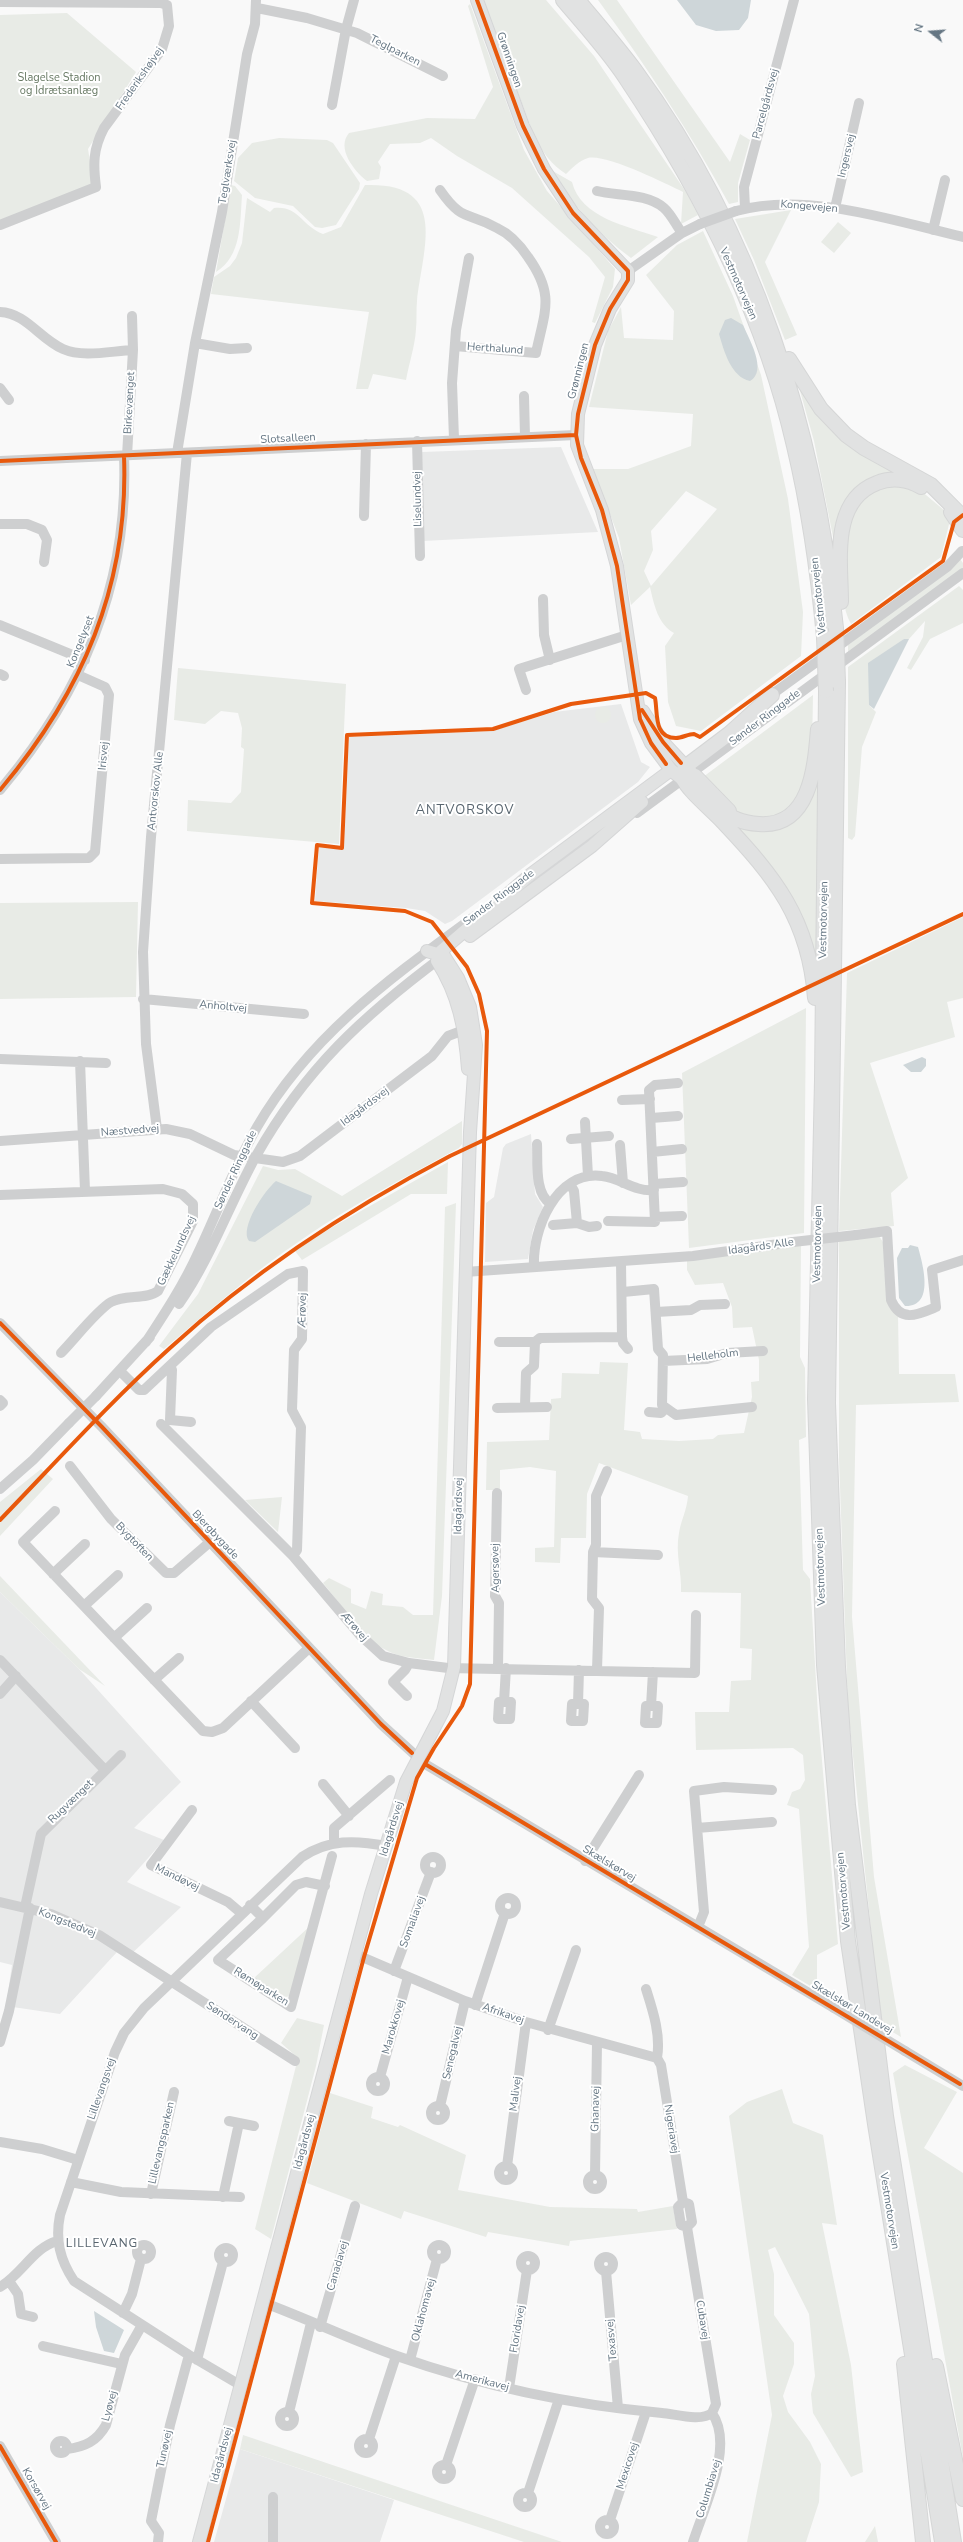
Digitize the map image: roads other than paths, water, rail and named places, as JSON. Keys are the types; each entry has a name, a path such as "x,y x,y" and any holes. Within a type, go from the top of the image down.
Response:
{"highway":[{"name":"Vestmotorvejen","path":"563,0 624,76 701,202 739,281 775,377 794,445 812,537 824,640 822,1080 815,1399 824,1665 848,1941 887,2202 942,2542"},
{"name":"Vestmotorvejen","path":"578,0 635,71 682,144 715,203 748,270 788,377 804,434 827,545 838,627 828,1404 838,1667 848,1805 882,2093 954,2542"},
{"path":"748,270 760,289 782,345 796,373 821,409 846,435 864,448 931,485 963,517"},
{"path":"838,627 842,529 846,511 863,490 886,480 899,479 914,483 938,499 957,519 963,530"},
{"path":"682,771 728,816 749,824 777,822 790,816 801,805 808,791 814,769 824,693"},
{"path":"682,771 730,733 772,695"},
{"path":"682,771 764,865 800,927 812,970 822,1080"},
{"path":"882,2093 892,2126 946,2421 963,2499"},
{"path":"887,2202 888,2236 916,2459 923,2542"}],"main road":[{"name":"Grønningen","path":"477,0 522,126 544,169 573,213 628,271 628,280 610,309 595,345 578,414 576,435 581,458 609,535 617,566 638,708 644,731 682,771"},
{"name":"Grønningen","path":"636,695 654,730 682,771"},
{"name":"Sønder Ringgade","path":"437,955 592,846 627,813 682,771"},
{"name":"Sønder Ringgade","path":"437,955 531,874 682,771"},
{"name":"Idagårdsvej","path":"437,955 456,997 464,1030 471,1104"},
{"name":"Idagårdsvej","path":"199,2542 371,1894 406,1782 443,1711 454,1667 468,1165 476,1045 475,1026 465,993 437,955"}],"street":[{"path":"332,106 346,29 354,0"},
{"name":"Parcelgårdsvej","path":"741,210 744,187 794,0"},
{"name":"Frederikshøjvej","path":"0,2 161,3 166,5 169,26 162,49 104,128 98,140 93,163 96,187 0,225"},
{"name":"Teglparken","path":"256,4 346,29 371,39 443,76"},
{"name":"Teglværksvej","path":"182,453 195,343 212,268 256,4"},
{"name":"Ingersvej","path":"835,208 859,103"},
{"path":"933,230 945,180"},
{"name":"Herthalund","path":"440,190 458,212 497,227 520,247 540,274 546,294 536,352 454,346"},
{"path":"597,191 632,196 655,203 669,213 682,233"},
{"name":"Kongevejen","path":"628,271 682,233 700,224 741,210 794,204 835,208 963,237"},
{"name":"Herthalund","path":"454,439 452,383 454,346 469,258"},
{"path":"0,312 18,316 63,349 82,353 133,350"},
{"name":"Birkevænget","path":"126,456 133,350 132,316"},
{"path":"195,343 230,349 247,348"},
{"path":"0,388 9,400"},
{"path":"524,396 525,437"},
{"name":"Slotsalleen","path":"0,461 454,439 576,435"},
{"name":"Liselundvej","path":"417,441 420,556"},
{"path":"364,516 366,444"},
{"name":"Antvorskov Alle","path":"157,1130 146,1044 143,999 143,952 182,453"},
{"name":"Kongelyset","path":"0,790 30,754 56,714 85,660 108,596 117,561 125,496 126,456"},
{"path":"0,524 27,524 42,530 47,540 44,562"},
{"name":"Sønder Ringgade","path":"772,695 946,567 963,549"},
{"name":"Sønder Ringgade","path":"682,771 963,573"},
{"path":"543,599 544,635 550,660"},
{"name":"Kongelyset","path":"0,625 85,660"},
{"path":"526,690 519,669 627,635"},
{"name":"Irisvej","path":"0,859 89,858 94,854 109,695 105,687 78,675"},
{"name":"Sønder Ringgade","path":"146,1342 178,1293 195,1261 241,1156 277,1097 313,1051 348,1013 437,955"},
{"name":"Sønder Ringgade","path":"0,1489 33,1460 120,1371 166,1321 198,1273 256,1157 302,1086 346,1036 437,955"},
{"name":"Anholtvej","path":"143,999 304,1014"},
{"name":"Idagårdsvej","path":"256,1157 278,1162 294,1160 432,1056 448,1036 464,1030"},
{"path":"0,1059 106,1063"},
{"path":"80,1061 81,1135 85,1191"},
{"path":"608,1221 655,1222 649,1090 652,1086 678,1083"},
{"path":"622,1100 650,1099"},
{"path":"651,1118 678,1116"},
{"path":"585,1122 588,1176"},
{"name":"Næstvedvej","path":"0,1140 166,1129 190,1134 241,1156 256,1157"},
{"path":"571,1139 609,1136"},
{"path":"537,1144 540,1192 545,1200 551,1204"},
{"path":"620,1145 623,1183"},
{"path":"652,1152 682,1149"},
{"path":"534,1268 535,1241 551,1204 570,1184 588,1176 601,1176 645,1191 654,1187 683,1182"},
{"path":"570,1184 574,1191 577,1223"},
{"name":"Gækkelundsvej","path":"0,1195 85,1191 171,1190 190,1200 194,1208 194,1216 158,1291 153,1294 129,1296 110,1302 61,1353"},
{"path":"655,1217 682,1216"},
{"path":"553,1225 577,1223 589,1227 598,1226"},
{"name":"Idagårds Alle","path":"466,1272 693,1256 887,1231 891,1300 895,1309 908,1316 917,1315 936,1308 932,1270 963,1260"},
{"path":"621,1262 623,1292 622,1337 623,1343 628,1349"},
{"name":"Ærøvej","path":"120,1371 142,1391 211,1328 288,1274 303,1271 302,1339 294,1350 292,1410 301,1427 297,1550 293,1556"},
{"path":"623,1292 654,1289 658,1349 663,1355 662,1405 676,1415 752,1407"},
{"path":"656,1312 692,1310 700,1305 725,1304"},
{"name":"Bjergbygade","path":"0,1323 102,1427 381,1724 418,1758"},
{"path":"499,1342 534,1342 540,1338 622,1337"},
{"path":"525,1406 526,1374 534,1366 534,1342"},
{"name":"Helleholm","path":"663,1361 707,1359 727,1353 763,1351"},
{"path":"170,1366 172,1370 170,1420 191,1422"},
{"path":"0,1400 3,1403 0,1406"},
{"path":"497,1408 519,1408 525,1406 547,1407"},
{"path":"649,1412 661,1412 666,1408"},
{"name":"Ærøvej","path":"161,1424 293,1556 376,1651 394,1660 408,1663 454,1667"},
{"name":"Bygtoften","path":"70,1466 111,1519 166,1573 174,1573 210,1542"},
{"path":"597,1670 599,1608 592,1599 593,1552 596,1545 596,1496 607,1471"},
{"name":"Agersøvej","path":"496,1493 496,1596 499,1603 504,1702"},
{"path":"55,1511 23,1542 200,1728 207,1732 223,1728 309,1648"},
{"path":"53,1574 85,1544"},
{"path":"593,1552 658,1555"},
{"path":"84,1606 118,1576"},
{"path":"114,1638 147,1608"},
{"path":"454,1667 695,1673 696,1615"},
{"path":"154,1680 179,1658"},
{"path":"0,1660 105,1770"},
{"path":"407,1696 393,1682 405,1670 408,1663"},
{"path":"578,1670 578,1704"},
{"path":"652,1672 652,1706"},
{"path":"0,1694 16,1676"},
{"path":"251,1701 295,1748"},
{"name":"Rugvænget","path":"0,2042 9,2011 41,1834 45,1827 121,1755"},
{"name":"Skælskørvej","path":"418,1758 429,1768 784,1978"},
{"path":"586,1861 639,1775"},
{"path":"334,1843 334,1828 390,1780"},
{"path":"323,1784 349,1816"},
{"path":"698,1927 704,1912 694,1791 724,1787 772,1790"},
{"name":"Mandøvej","path":"192,1810 151,1865 228,1902 241,1913"},
{"path":"697,1828 772,1822"},
{"name":"Lillevangsvej","path":"240,2385 193,2358 74,2281 66,2269 57,2241 60,2215 118,2046 135,2017 170,1981 302,1857 316,1848 334,1843 358,1841 387,1846"},
{"name":"Rømøparken","path":"325,1886 301,1882 218,1960 291,2007 325,1886 332,1856"},
{"name":"Somaliavej","path":"394,1971 431,1872"},
{"name":"Kongstedvej","path":"0,1902 27,1908 76,1923 99,1935 170,1981"},
{"path":"250,1905 263,1918"},
{"path":"475,2004 505,1914"},
{"path":"548,2030 576,1950"},
{"name":"Afrikavej","path":"355,1954 465,2001 548,2030 657,2058"},
{"name":"Marokkovej","path":"380,2077 408,1977"},
{"name":"Skælskør Landevej","path":"784,1978 907,2052 944,2070 961,2085"},
{"name":"Søndervang","path":"170,1981 294,2061"},
{"name":"Nigeriavej","path":"646,1989 653,2010 659,2046 657,2058 661,2065 683,2202"},
{"name":"Senegalvej","path":"440,2106 465,2001"},
{"name":"Malivej","path":"507,2166 526,2022"},
{"name":"Ghanavej","path":"595,2175 597,2043"},
{"name":"Lillevangsparken","path":"151,2194 174,2092"},
{"path":"223,2197 234,2122 254,2126"},
{"path":"0,2142 42,2149 78,2160"},
{"name":"Lillevangsparken","path":"71,2182 120,2192 240,2197"},
{"name":"Cubavej","path":"683,2202 678,2207 679,2216 681,2225 687,2227 716,2404 712,2413"},
{"name":"Canadavej","path":"289,2412 355,2206"},
{"path":"0,2287 9,2282 41,2248 57,2241"},
{"path":"123,2313 132,2294 141,2259"},
{"name":"Oklahomavej","path":"410,2360 437,2259"},
{"name":"Tunøvej","path":"158,2542 159,2533 151,2520 170,2424 193,2358 223,2262"},
{"name":"Floridavej","path":"509,2388 527,2270"},
{"name":"Texasvej","path":"606,2272 618,2408"},
{"path":"9,2282 18,2294 20,2312 24,2316 33,2317"},
{"name":"Amerikavej","path":"262,2302 396,2356 509,2388 559,2399 646,2412 694,2416 707,2416 712,2413"},
{"name":"Lyøvej","path":"67,2449 86,2445 101,2434 106,2425 122,2364 129,2346 142,2325"},
{"path":"43,2346 122,2364"},
{"path":"369,2440 396,2356"},
{"path":"446,2466 475,2379"},
{"path":"528,2493 559,2399"},
{"name":"Mexicovej","path":"610,2520 646,2412"},
{"name":"Columbiavej","path":"693,2542 720,2457 719,2423 712,2413"},
{"name":"Korsørvej","path":"0,2446 56,2542"},
{"path":"273,2542 274,2497"}],"district":[{"name":"ANTVORSKOV","path":"465,811"},
{"name":"LILLEVANG","path":"102,2244"}],"park label":[{"name":"Slagelse Stadion og Idrætsanlæg","path":"59,84"}]}
